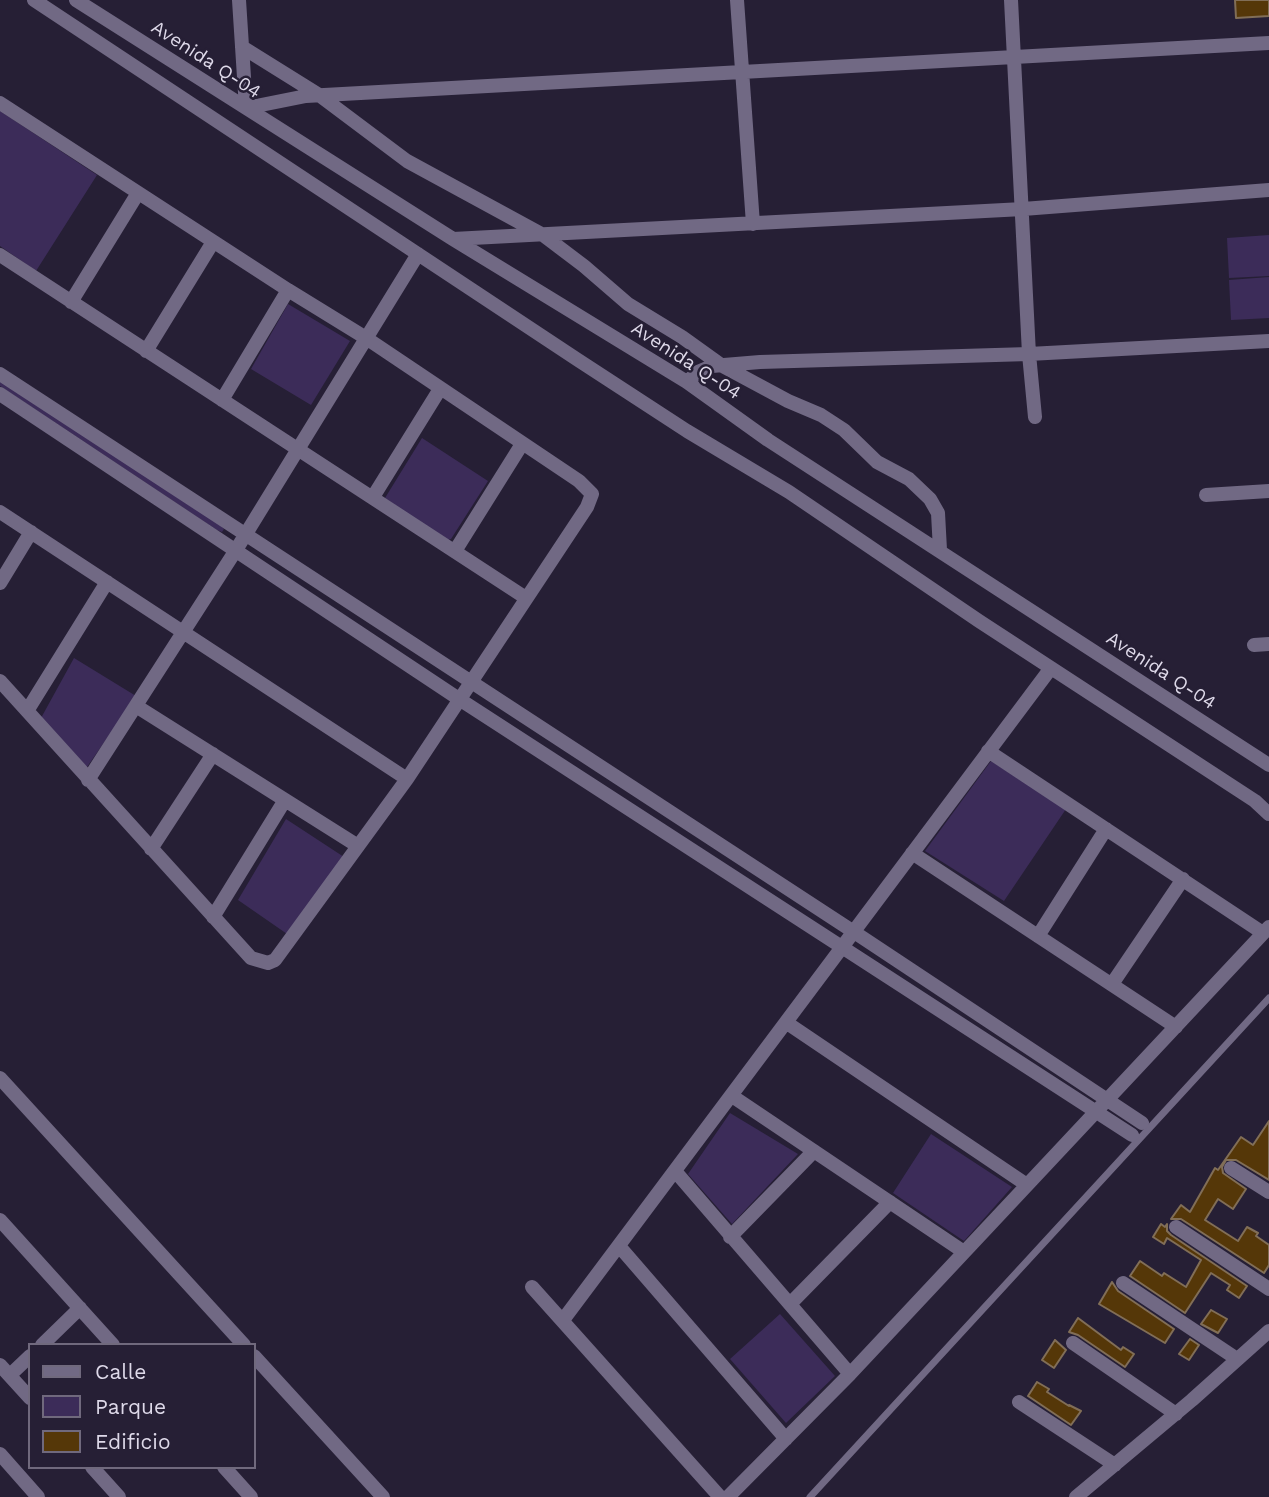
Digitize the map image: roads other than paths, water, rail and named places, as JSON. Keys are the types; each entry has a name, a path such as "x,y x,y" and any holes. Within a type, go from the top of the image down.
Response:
{"street":[{"path":"34,0 687,431 789,492 1255,801 1269,814"},
{"name":"Avenida Q-04","path":"76,0 453,239 687,382 768,440 1269,765"},
{"path":"239,0 246,108 319,95 1269,43"},
{"path":"737,0 753,223"},
{"path":"1011,0 1029,355 1035,417"},
{"path":"242,47 319,95 407,161 543,235 628,304 721,365 788,401 821,415 844,430 877,461 909,480 930,499 938,513 940,550"},
{"path":"0,103 366,338 579,481 592,494 587,506 407,779 275,960 268,963 251,958 0,681"},
{"path":"453,239 1023,209 1269,190"},
{"path":"71,302 138,193"},
{"path":"146,351 213,242"},
{"path":"88,780 236,550 418,254"},
{"path":"0,255 526,598"},
{"path":"222,400 288,290"},
{"path":"687,382 698,372 712,366 760,362 1029,355 1269,341"},
{"path":"0,374 854,932 1107,1101 1137,1129 1097,1112 843,948 767,905 536,754 459,699 0,394"},
{"path":"373,497 440,389"},
{"path":"455,551 522,444"},
{"path":"1206,495 1269,491"},
{"path":"0,512 407,779"},
{"path":"0,583 31,533"},
{"path":"27,711 107,582"},
{"path":"563,1320 1051,668"},
{"path":"136,706 358,846"},
{"path":"536,754 549,733"},
{"path":"728,1497 850,1374 1266,930 988,751"},
{"path":"151,849 212,754"},
{"path":"213,917 285,800"},
{"path":"1038,936 1106,829"},
{"path":"912,853 1176,1027"},
{"path":"1112,984 1183,879"},
{"path":"767,905 781,885"},
{"path":"787,1023 1027,1185"},
{"path":"0,1078 242,1343"},
{"path":"732,1096 964,1252"},
{"path":"730,1237 814,1151"},
{"path":"1231,1168 1269,1192"},
{"path":"675,1171 850,1374"},
{"path":"790,1304 890,1202"},
{"path":"0,1220 111,1343"},
{"path":"1176,1227 1269,1289"},
{"path":"619,1246 786,1439"},
{"path":"1123,1283 1237,1359"},
{"path":"532,1287 720,1497"},
{"path":"44,1343 80,1308"},
{"path":"1076,1497 1176,1414 1269,1331"},
{"path":"1073,1343 1176,1414"},
{"path":"28,1357 5,1370 28,1396"},
{"path":"256,1358 383,1497"},
{"path":"1019,1402 1115,1465"},
{"path":"0,1454 38,1497"},
{"path":"94,1469 119,1497"},
{"path":"226,1469 251,1497"}],"lane":[{"path":"810,1497 1269,998"}]}
